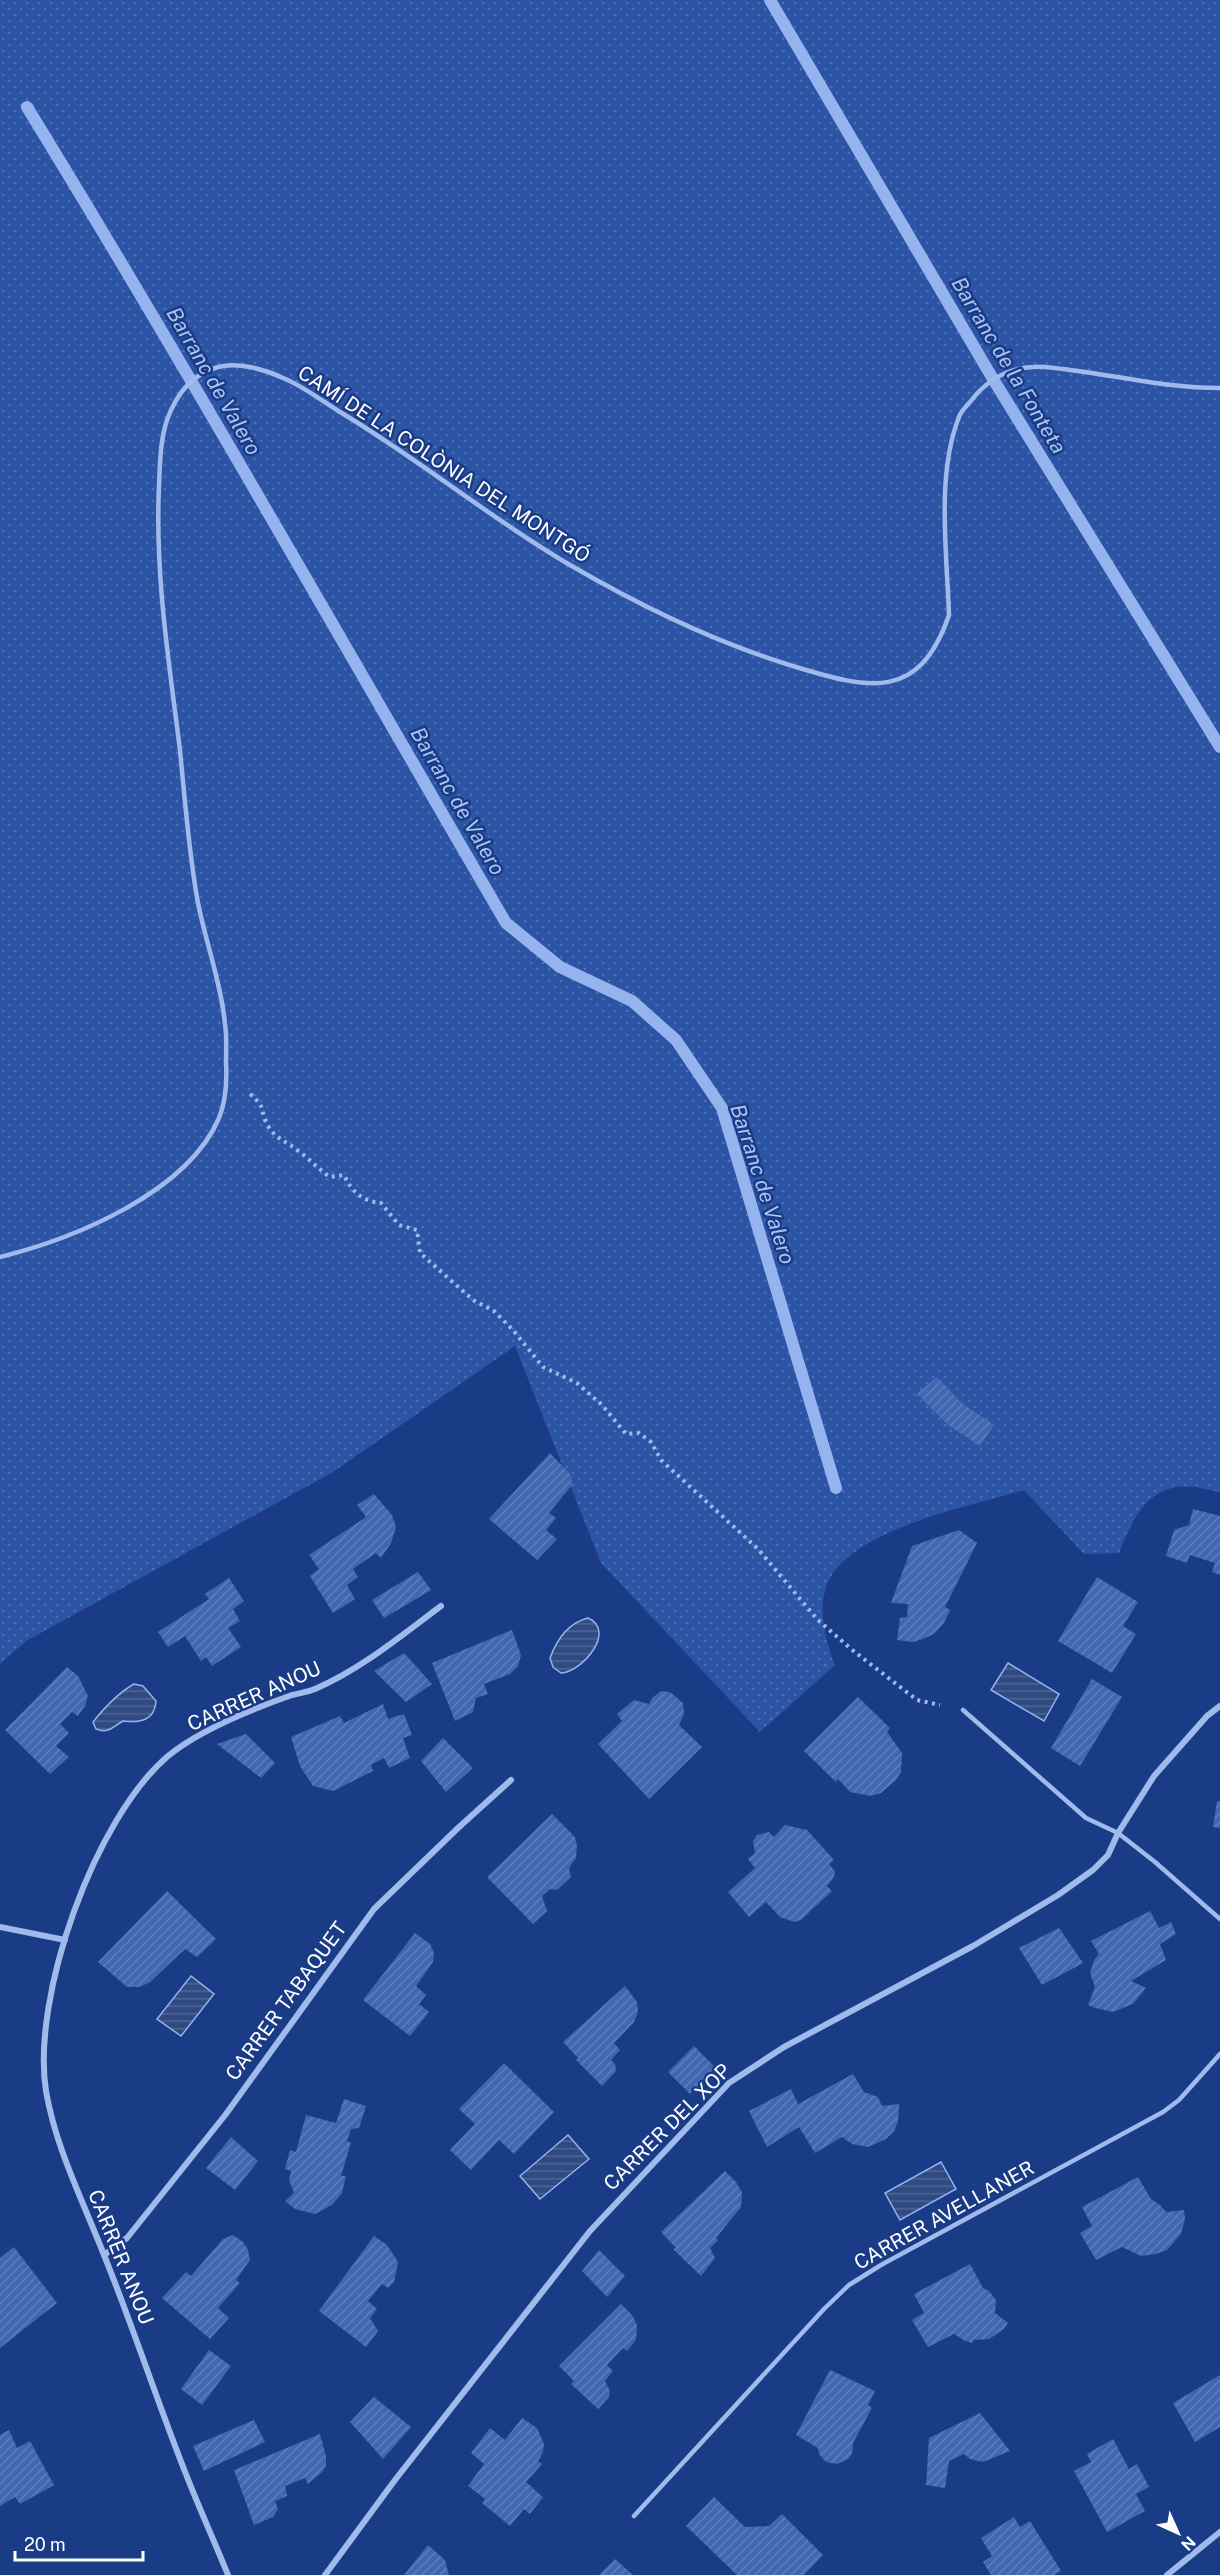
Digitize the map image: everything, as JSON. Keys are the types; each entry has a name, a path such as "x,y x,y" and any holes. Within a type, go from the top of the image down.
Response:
{"street":[{"name":"CARRER ANOU","path":"228,2575 182,2465 104,2255 59,2145 46,2089 45,2024 50,1994 64,1940 96,1861 133,1795 167,1757 191,1740 259,1708 330,1681 396,1639 441,1606"},
{"name":"CARRER DEL XOP","path":"325,2575 395,2480 590,2231 729,2083 784,2048 973,1947 1058,1895 1093,1870 1108,1855 1118,1833 1154,1776 1207,1716 1220,1706"},
{"name":"CARRER TABAQUET","path":"104,2255 127,2238 226,2114 374,1909 511,1780"},
{"path":"0,1927 64,1940"},
{"path":"1167,2575 1220,2532"}],"lane":[{"name":"CAMÍ DE LA COLÒNIA DEL MONTGÓ","path":"0,1257 93,1226 136,1203 172,1178 204,1143 220,1117 227,1083 225,1024 199,906 187,833 179,743 167,668 159,576 158,509 161,446 166,423 178,397 197,376 221,366 249,366 283,378 419,462 472,501 566,563 624,596 723,643 759,656 859,684 900,681 918,669 931,655 941,636 948,615 946,470 959,415 981,388 993,379 1018,368 1043,367 1198,388 1220,388"},
{"path":"963,1710 1086,1818 1118,1833 1220,1918"},
{"name":"CARRER AVELLANER","path":"634,2516 849,2285 861,2276 1163,2112 1179,2100 1220,2054"}],"path":[{"path":"226,1060 234,1077 262,1104 267,1125 281,1142 297,1149 311,1164 330,1177 344,1175 351,1189 367,1202 381,1203 399,1225 417,1230 420,1253 473,1300 494,1311 543,1367 577,1383 602,1405 626,1434 639,1433 651,1442 661,1460 758,1549 817,1619 851,1649 917,1700 963,1710"}],"shaded area":[{"path":"0,0 1220,0 1220,1492 1194,1487 1178,1487 1156,1495 1140,1511 1119,1553 1084,1554 1024,1490 944,1512 885,1534 860,1548 840,1565 827,1584 823,1615 826,1636 835,1665 760,1732 601,1563 515,1346 333,1472 26,1641 0,1664"},
{"path":"588,1618 596,1624 599,1632 598,1641 586,1659 578,1666 561,1673 553,1667 550,1658 553,1651 569,1628"},
{"path":"1008,1663 1059,1694 1044,1721 991,1690"},
{"path":"134,1684 143,1686 156,1701 153,1713 140,1721 123,1721 107,1730 96,1729 93,1722 98,1716 117,1696"},
{"path":"191,1976 214,1994 181,2036 157,2019"},
{"path":"568,2135 589,2159 540,2199 520,2176"},
{"path":"941,2162 956,2189 900,2220 885,2193"}],"building":[{"path":"937,1377 963,1404 994,1425 980,1446 948,1425 917,1394"},
{"path":"550,1453 571,1475 572,1485 549,1513 556,1518 546,1530 557,1539 537,1560 489,1519"},
{"path":"374,1494 392,1515 396,1527 391,1543 381,1558 376,1553 353,1569 358,1577 347,1585 355,1599 333,1613 310,1576 319,1569 309,1555 366,1517 357,1505"},
{"path":"1193,1509 1220,1516 1220,1575 1212,1572 1215,1563 1190,1555 1187,1563 1166,1556 1174,1530 1189,1525"},
{"path":"959,1530 977,1543 945,1607 950,1610 944,1623 934,1634 923,1639 913,1642 897,1640 900,1618 907,1617 908,1604 891,1603 912,1546"},
{"path":"418,1572 431,1590 384,1618 372,1600"},
{"path":"1097,1577 1138,1602 1123,1626 1136,1634 1112,1673 1058,1641"},
{"path":"229,1578 244,1601 233,1609 240,1621 228,1628 241,1647 212,1666 206,1657 201,1661 185,1636 168,1647 158,1632 209,1599 205,1594"},
{"path":"512,1630 521,1655 518,1666 510,1674 484,1684 488,1694 476,1698 473,1712 455,1721 432,1663"},
{"path":"404,1653 432,1684 406,1702 374,1671"},
{"path":"67,1667 78,1676 88,1696 78,1716 72,1712 60,1724 69,1733 56,1746 69,1757 50,1774 5,1730"},
{"path":"1092,1679 1122,1697 1080,1766 1051,1748"},
{"path":"661,1691 670,1692 683,1703 684,1714 679,1725 702,1747 649,1799 598,1744 622,1721 617,1714 634,1700 649,1704 652,1698"},
{"path":"858,1697 890,1728 887,1732 902,1753 901,1772 896,1780 881,1793 871,1796 850,1792 838,1779 836,1782 804,1751"},
{"path":"383,1704 388,1719 404,1714 412,1735 403,1738 410,1758 389,1768 384,1758 371,1765 373,1771 333,1791 313,1786 300,1766 291,1737 340,1716 344,1723"},
{"path":"246,1734 275,1763 261,1778 217,1744"},
{"path":"443,1738 473,1768 446,1792 421,1761"},
{"path":"1217,1801 1220,1801 1220,1828 1213,1827"},
{"path":"552,1814 575,1837 576,1858 569,1868 571,1877 557,1890 550,1889 542,1896 547,1911 533,1924 487,1877"},
{"path":"785,1825 807,1830 834,1860 829,1864 835,1871 834,1877 827,1886 832,1891 801,1920 794,1922 780,1917 766,1902 749,1917 728,1892 755,1868 748,1859 755,1853 753,1841 757,1835 769,1832 774,1837"},
{"path":"167,1891 216,1939 197,1957 185,1949 150,1982 140,1987 127,1987 98,1962"},
{"path":"1150,1911 1159,1928 1171,1922 1176,1934 1160,1944 1166,1960 1131,1981 1146,1988 1133,2004 1113,2012 1088,2005 1095,1987 1090,1973 1094,1960 1099,1954 1091,1941"},
{"path":"1059,1928 1083,1963 1042,1985 1019,1948"},
{"path":"415,1933 430,1944 434,1953 433,1962 416,1986 426,1995 419,2004 429,2012 410,2036 363,2000"},
{"path":"625,1986 637,2002 638,2012 634,2022 614,2043 620,2050 611,2060 615,2064 616,2071 602,2086 576,2060 578,2058 563,2042"},
{"path":"694,2046 718,2070 690,2094 668,2072"},
{"path":"504,2063 554,2112 514,2154 499,2140 471,2170 450,2150 475,2124 459,2109"},
{"path":"853,2074 864,2092 878,2097 882,2106 899,2104 898,2122 894,2131 886,2139 868,2147 852,2144 842,2137 815,2153 799,2127 767,2147 749,2111 791,2089 798,2104"},
{"path":"344,2099 366,2106 359,2128 351,2129 347,2141 351,2143 341,2176 346,2176 342,2193 332,2205 315,2214 295,2209 285,2201 294,2193 289,2180 291,2171 285,2169 290,2150 296,2152 306,2115 336,2123"},
{"path":"231,2137 258,2161 235,2190 206,2168"},
{"path":"725,2171 742,2192 741,2207 710,2248 715,2258 701,2276 673,2249 676,2248 661,2232"},
{"path":"1138,2177 1151,2199 1166,2212 1184,2210 1185,2219 1181,2234 1167,2250 1156,2254 1141,2256 1122,2247 1096,2260 1080,2233 1092,2226 1082,2207"},
{"path":"233,2235 243,2242 250,2260 236,2280 240,2283 218,2308 229,2318 210,2339 162,2298 186,2272 191,2276 223,2239"},
{"path":"374,2236 387,2245 398,2262 394,2282 388,2288 382,2284 368,2301 377,2309 370,2318 378,2331 366,2347 319,2311"},
{"path":"14,2247 57,2303 0,2348 0,2258"},
{"path":"599,2250 625,2276 607,2297 582,2271"},
{"path":"970,2264 983,2288 989,2291 996,2300 995,2313 1008,2323 1004,2329 989,2339 973,2340 973,2343 954,2334 928,2347 912,2320 924,2313 914,2294"},
{"path":"621,2304 632,2315 637,2325 636,2340 627,2351 623,2348 607,2365 613,2371 605,2381 610,2391 609,2397 598,2409 571,2384 574,2381 559,2366"},
{"path":"209,2350 231,2366 202,2405 181,2389"},
{"path":"830,2370 875,2391 868,2405 872,2408 853,2443 852,2454 848,2459 837,2464 826,2462 819,2454 818,2448 796,2435"},
{"path":"1220,2375 1220,2427 1195,2442 1173,2403"},
{"path":"374,2397 411,2427 383,2459 350,2422"},
{"path":"980,2413 1010,2451 983,2462 970,2459 964,2454 949,2461 945,2488 926,2485 929,2438"},
{"path":"522,2418 537,2428 544,2444 538,2461 542,2464 526,2482 543,2497 530,2514 524,2509 510,2526 482,2503 485,2499 468,2486 484,2464 471,2453 490,2428 505,2440"},
{"path":"254,2420 265,2442 204,2471 193,2446"},
{"path":"9,2430 17,2448 30,2441 54,2485 20,2504 15,2497 0,2506 0,2435"},
{"path":"320,2434 326,2457 326,2466 322,2472 308,2484 305,2478 285,2486 287,2496 275,2501 278,2509 273,2517 254,2525 234,2470"},
{"path":"1113,2439 1129,2469 1137,2464 1149,2487 1136,2494 1145,2511 1107,2532 1074,2471 1091,2462 1087,2454"},
{"path":"714,2497 745,2527 769,2526 782,2514 823,2555 804,2575 737,2575 686,2526"},
{"path":"1014,2517 1020,2527 1030,2521 1061,2571 1054,2575 991,2575 983,2562 992,2556 981,2538"},
{"path":"428,2545 445,2560 449,2575 404,2575"},
{"path":"615,2559 633,2575 599,2575"}],"waterway":[{"name":"Barranc de la Fonteta","path":"770,0 993,379 1220,747"},
{"name":"Barranc de Valero","path":"27,107 209,412 506,923 560,967 632,1001 676,1040 722,1108 836,1488"}]}
